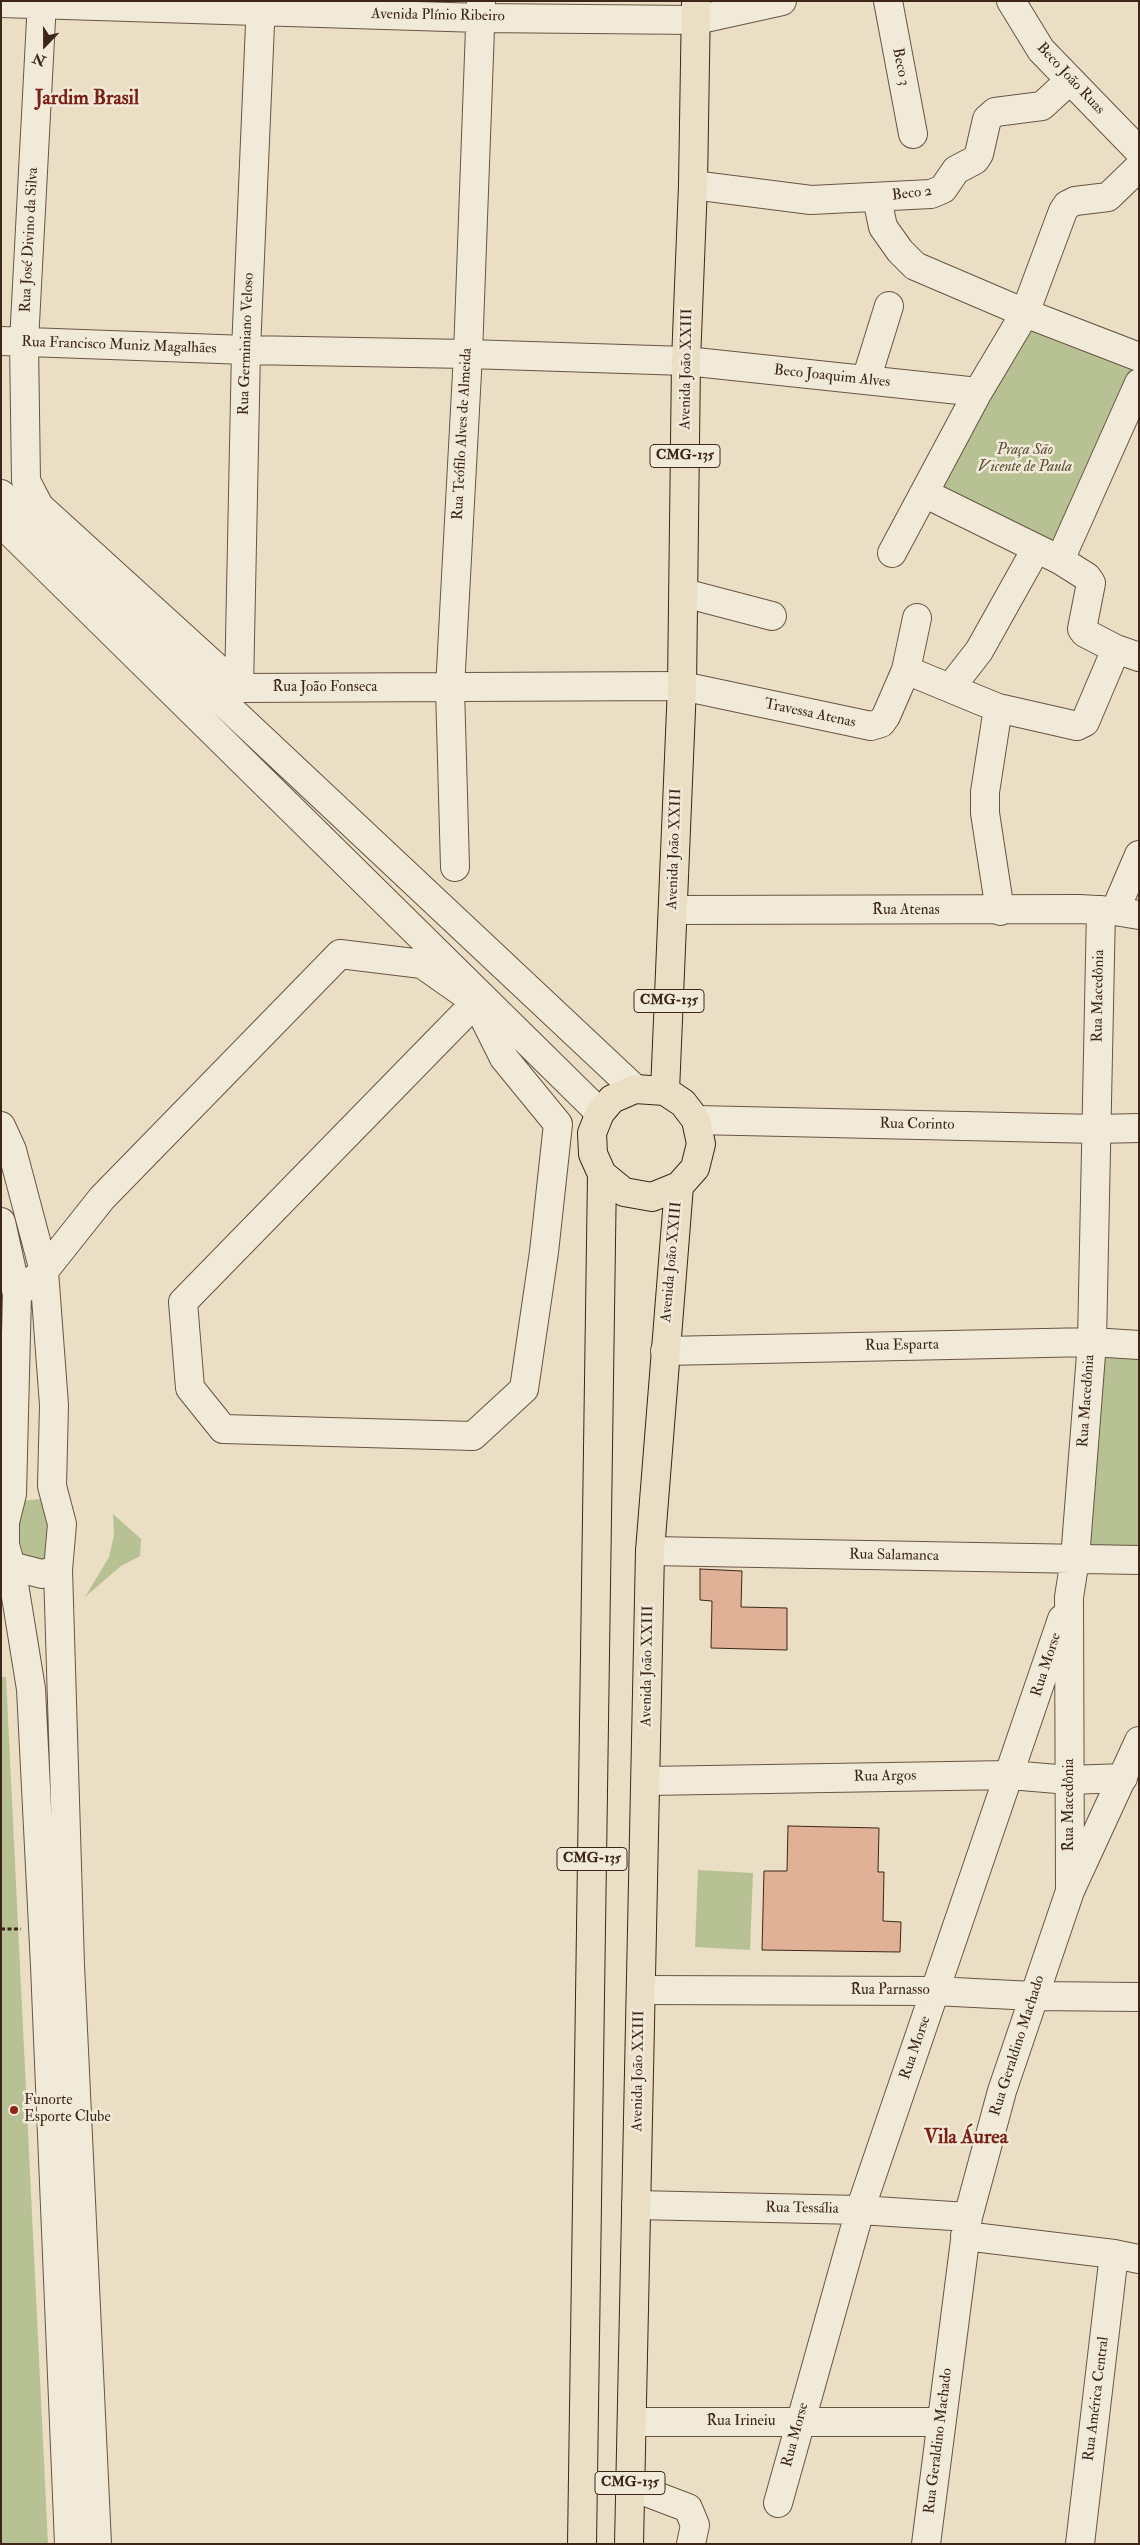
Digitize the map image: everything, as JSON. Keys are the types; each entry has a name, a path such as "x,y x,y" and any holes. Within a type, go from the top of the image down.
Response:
{"main road":[{"name":"Avenida João XXIII","path":"665,1092 682,686 686,361 693,185 696,11"},
{"name":"CMG-135","path":"582,2544 602,1174 593,1154 592,1133 600,1113 612,1099 635,1089 665,1092 683,1103 696,1120"},
{"name":"Avenida João XXIII","path":"628,2544 647,1781 650,1552 679,1186 694,1168 700,1144 696,1120"},
{"name":"CMG-135","path":"602,1174 624,1192 652,1197 679,1186"}],"street":[{"name":"Avenida Plínio Ribeiro","path":"1,3 696,11 782,1"},
{"name":"Beco 3","path":"888,1 913,134"},
{"name":"Beco João Ruas","path":"1011,1 1041,50 1139,151"},
{"name":"Rua José Divino da Silva","path":"42,2 13,342 26,481 39,506 239,688"},
{"name":"Rua Germiniano Veloso","path":"239,688 246,350 261,6"},
{"name":"Rua Teófilo Alves de Almeida","path":"455,866 450,688 468,354 481,10"},
{"name":"Beco 2","path":"693,185 811,200 931,194 943,189 956,170 975,160 979,154 987,118 1002,110 1042,106 1069,81"},
{"path":"892,552 978,392 1025,313 1063,211 1075,201 1108,197 1139,167"},
{"name":"Beco 2","path":"877,198 883,227 915,266 1025,313"},
{"path":"866,380 890,306"},
{"path":"1025,313 1139,357"},
{"name":"Rua Francisco Muniz Magalhães","path":"13,342 686,361"},
{"name":"Beco Joaquim Alves","path":"686,361 978,392"},
{"path":"950,688 979,651 1048,554 1139,383"},
{"path":"906,670 998,708 1082,725 1127,653 1085,633 1082,629 1090,581 1048,554 924,493"},
{"path":"1,494 635,1089"},
{"path":"1,523 600,1113"},
{"path":"684,592 772,616"},
{"name":"Travessa Atenas","path":"682,686 871,726 880,723 886,716 906,670 917,618"},
{"name":"Rua João Fonseca","path":"239,688 682,686"},
{"path":"998,708 985,792 985,813 1000,911"},
{"path":"1118,912 1139,855"},
{"name":"Rua Atenas","path":"673,910 1118,912"},
{"name":"Rua Macedônia","path":"1070,1891 1069,1597 1075,1559 1092,1342 1097,1129 1118,912"},
{"path":"17,1294 44,1271 102,1198 340,954 422,964 476,1002 504,1058 558,1124 544,1252 524,1390 473,1436 223,1429 190,1388 183,1302 476,1002"},
{"name":"Rua Corinto","path":"696,1120 1097,1129 1139,1128"},
{"path":"1,1126 12,1150 44,1271 54,1405 52,1486 62,1524 58,1570 58,1966 69,2544"},
{"path":"1,1222 17,1294 12,1494 5,1534 31,1689 58,1966 97,2544"},
{"name":"Rua Esparta","path":"665,1351 1092,1342 1139,1345"},
{"path":"12,1494 28,1486 40,1484 52,1486"},
{"name":"Rua Salamanca","path":"650,1552 1139,1560"},
{"path":"11,1566 28,1572 42,1574 58,1570"},
{"name":"Rua Morse","path":"778,2503 860,2210 1069,1597"},
{"name":"Rua Geraldino Machado","path":"926,2544 966,2227 1002,2091 1070,1891 1139,1741"},
{"name":"Rua Argos","path":"647,1781 1010,1774 1069,1780 1123,1778"},
{"name":"Rua Parnasso","path":"642,1990 935,1991 1033,1996 1139,1997"},
{"name":"Rua Tessália","path":"636,2205 860,2210 1127,2256"},
{"name":"Rua América Central","path":"1080,2544 1127,2256"},
{"name":"Rua Irineiu","path":"632,2422 940,2422"},
{"path":"630,2486 688,2508 695,2525 691,2544"}],"path":[{"path":"1,1929 25,1929"}],"green space":[{"name":"Praça São Vicente de Paula","path":"1025,313 1139,357 1139,383 1060,560 924,493"},
{"path":"1097,1349 1139,1352 1139,1556 1084,1556"},
{"path":"48,1498 53,1561 24,1556 16,1528 23,1501"},
{"path":"113,1514 141,1539 140,1556 121,1566 85,1597 109,1557 114,1535"},
{"name":"Funorte Esporte Clube","path":"1,1677 6,1677 48,2544 1,2544"},
{"path":"698,1870 753,1873 750,1950 695,1947"}],"building":[{"path":"700,1569 742,1571 741,1607 787,1608 787,1650 711,1648 712,1601 700,1600"},
{"path":"788,1826 879,1828 878,1872 884,1872 883,1921 901,1922 900,1952 762,1950 764,1871 787,1871"}],"place":[{"name":"Funorte Esporte Clube","path":"14,2110"}],"district":[{"name":"Jardim Brasil","path":"87,100"},
{"name":"Vila Áurea","path":"966,2139"}]}
